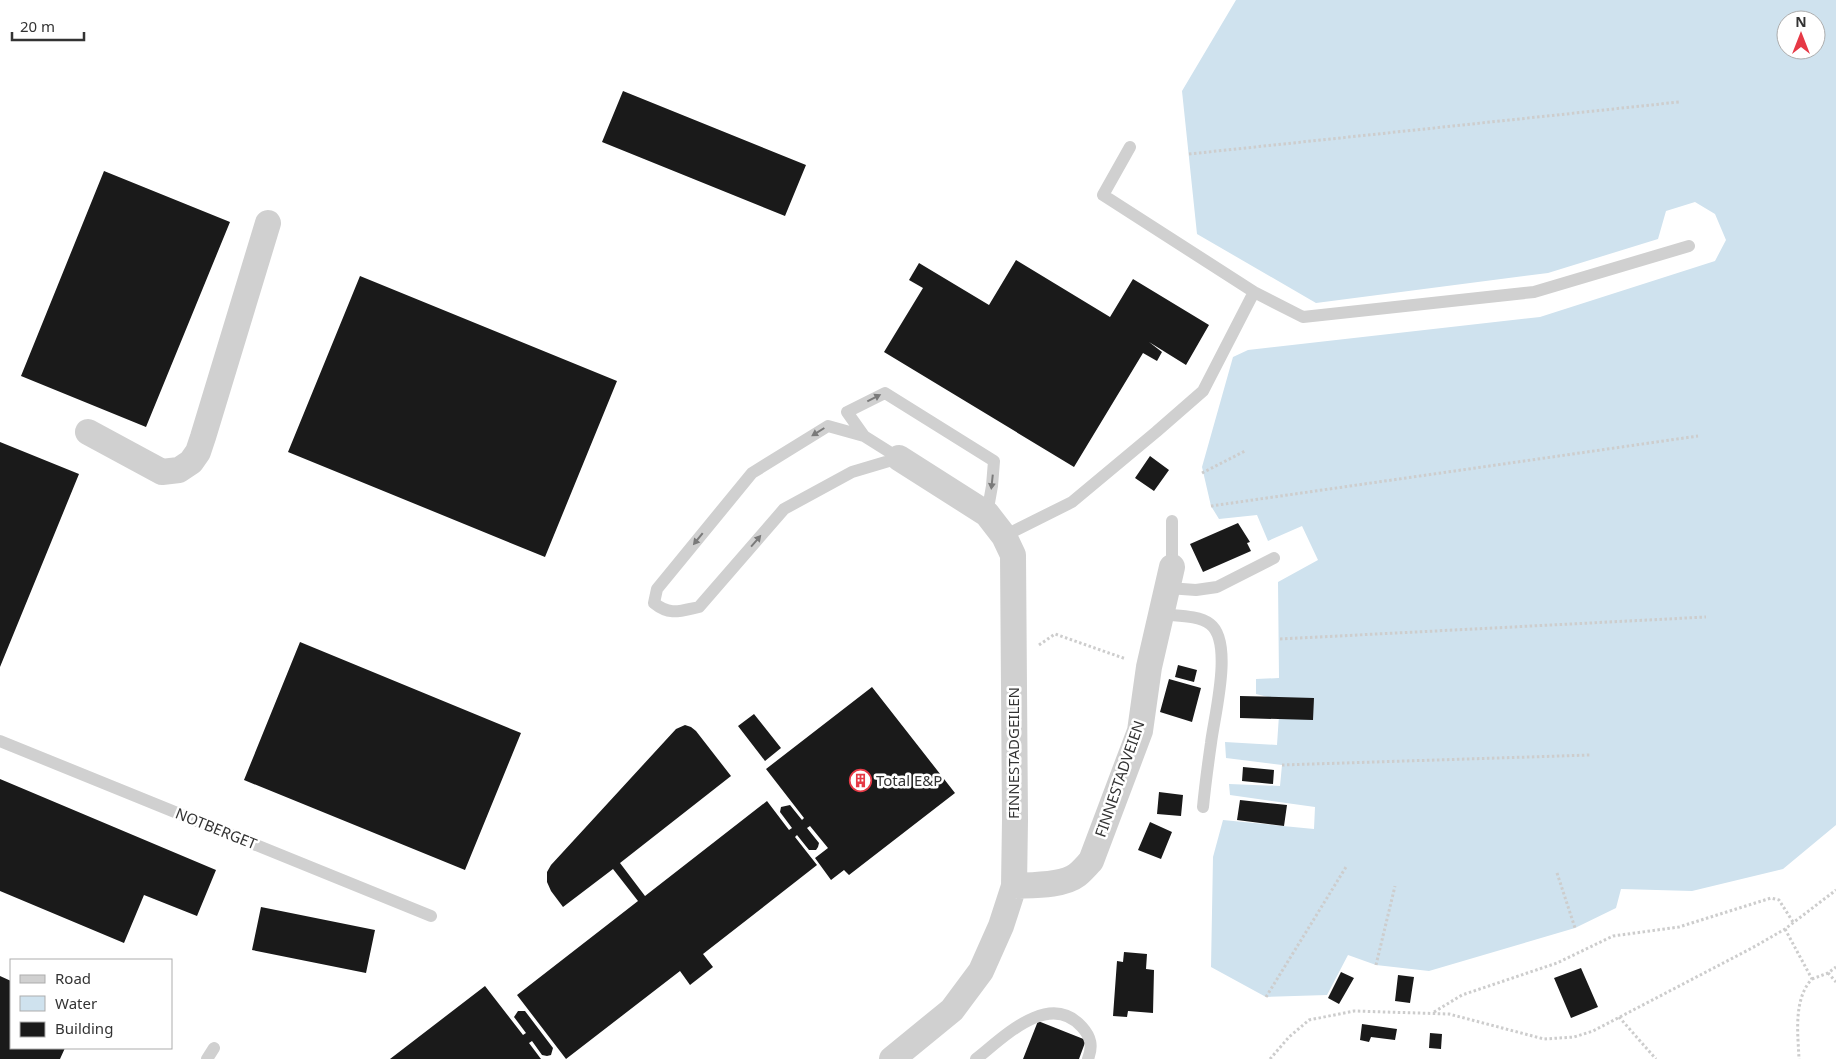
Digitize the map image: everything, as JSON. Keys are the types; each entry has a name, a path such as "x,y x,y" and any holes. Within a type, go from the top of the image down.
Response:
{"street":[{"path":"88,432 162,472 178,470 192,462 203,437 268,223"},
{"name":"FINNESTADGEILEN","path":"892,1059 952,1010 981,971 1001,926 1014,886 1012,555 1004,536 987,514 899,458"},
{"name":"FINNESTADVEIEN","path":"1014,886 1064,881 1076,876 1091,860 1140,731 1149,667 1170,578"}],"lane":[{"path":"1130,146 1103,195 1254,292 1303,316 1534,292 1689,246"},
{"path":"1004,536 1072,502 1203,391 1254,292"},
{"path":"864,436 847,412 885,393 994,461 987,514"},
{"path":"828,426 864,436 899,458 852,472 784,509 699,607 680,611 663,611 654,603 657,589 752,473 828,426"},
{"path":"1172,521 1170,578 1196,590 1217,587 1274,558"},
{"path":"1162,614 1202,620 1216,630 1219,638 1221,682 1203,808"},
{"name":"NOTBERGET","path":"0,741 431,916"},
{"path":"976,1059 1026,1022 1047,1012 1071,1018 1080,1024 1091,1041 1088,1059"}],"path":[{"path":"1189,154 1679,102"},
{"path":"1211,506 1698,436"},
{"path":"1202,473 1245,451"},
{"path":"1280,639 1706,617"},
{"path":"1037,646 1055,634 1149,667"},
{"path":"1282,765 1590,755"},
{"path":"1266,997 1346,867"},
{"path":"1557,874 1575,928"},
{"path":"1376,964 1395,886"},
{"path":"1270,1059 1289,1037 1309,1020 1354,1011 1434,1012 1467,1017 1528,1036 1551,1039 1574,1037 1619,1017 1752,948 1785,928 1836,890"},
{"path":"1434,1012 1462,995 1557,963 1613,936 1679,927 1771,898 1779,900 1793,922"},
{"path":"1785,928 1812,979"},
{"path":"1799,1059 1798,1016 1804,990 1812,979 1828,973 1836,967"},
{"path":"1828,973 1836,982"},
{"path":"1619,1017 1656,1059"}],"water":[{"path":"1236,0 1836,0 1836,825 1783,869 1692,891 1621,889 1616,908 1575,928 1429,971 1376,965 1348,955 1327,995 1266,997 1211,967 1213,857 1223,820 1314,829 1315,807 1230,795 1229,784 1280,786 1282,765 1226,758 1225,742 1277,745 1280,700 1256,694 1256,679 1279,678 1278,582 1318,560 1302,526 1268,541 1257,515 1219,519 1211,506 1202,467 1233,357 1248,350 1540,317 1715,261 1726,240 1715,214 1695,202 1666,211 1658,239 1548,273 1316,303 1197,234 1182,91"}],"building":[{"path":"623,91 806,165 785,216 602,142"},
{"path":"104,171 230,222 146,427 21,376"},
{"path":"1016,260 1110,317 1133,279 1209,325 1186,365 1149,342 1162,352 1157,361 1143,353 1074,467 884,352 923,288 909,280 919,263 989,305"},
{"path":"360,276 617,381 545,557 288,452"},
{"path":"0,442 79,474 0,667"},
{"path":"1150,456 1169,470 1154,491 1135,478"},
{"path":"1238,523 1250,542 1247,543 1251,551 1203,572 1190,544"},
{"path":"300,642 521,733 465,870 244,780"},
{"path":"1178,665 1197,670 1194,682 1175,677"},
{"path":"1169,679 1201,688 1192,722 1160,712"},
{"path":"872,687 955,793 849,875 844,870 831,880 815,858 828,848 810,826 807,828 819,843 816,850 809,850 797,835 795,837 817,865 703,954 713,967 690,985 680,971 566,1059 517,995 638,901 613,869 563,907 547,882 547,872 551,865 676,729 685,725 696,731 731,776 620,863 645,896 767,801 789,830 792,828 780,812 781,807 790,805 802,820 804,818 766,769"},
{"path":"1240,696 1314,698 1313,720 1240,718"},
{"path":"754,714 781,748 765,761 738,726"},
{"path":"1243,767 1274,770 1273,784 1242,781"},
{"path":"0,779 216,870 197,916 144,895 124,943 0,891"},
{"path":"1159,792 1183,795 1181,816 1157,814"},
{"path":"1240,800 1287,805 1284,826 1237,820"},
{"path":"1150,822 1172,832 1161,859 1138,850"},
{"path":"261,907 375,930 366,973 252,950"},
{"path":"1124,952 1147,954 1146,969 1154,970 1153,1013 1128,1011 1127,1017 1113,1016 1117,961 1123,962"},
{"path":"1581,968 1598,1007 1571,1018 1554,978"},
{"path":"1341,972 1354,978 1339,1004 1328,998"},
{"path":"1398,975 1414,977 1410,1003 1395,1001"},
{"path":"0,976 10,981 10,1049 65,1049 60,1059 0,1059"},
{"path":"485,986 523,1035 526,1033 514,1017 518,1011 525,1011 553,1048 551,1055 542,1055 532,1041 529,1043 541,1059 390,1059"},
{"path":"1038,1021 1086,1040 1079,1059 1023,1059"},
{"path":"1362,1024 1397,1029 1395,1040 1371,1037 1369,1042 1360,1040"},
{"path":"1430,1033 1442,1034 1441,1049 1429,1048"}],"place":[{"name":"Total E&P","path":"860,781"}]}
